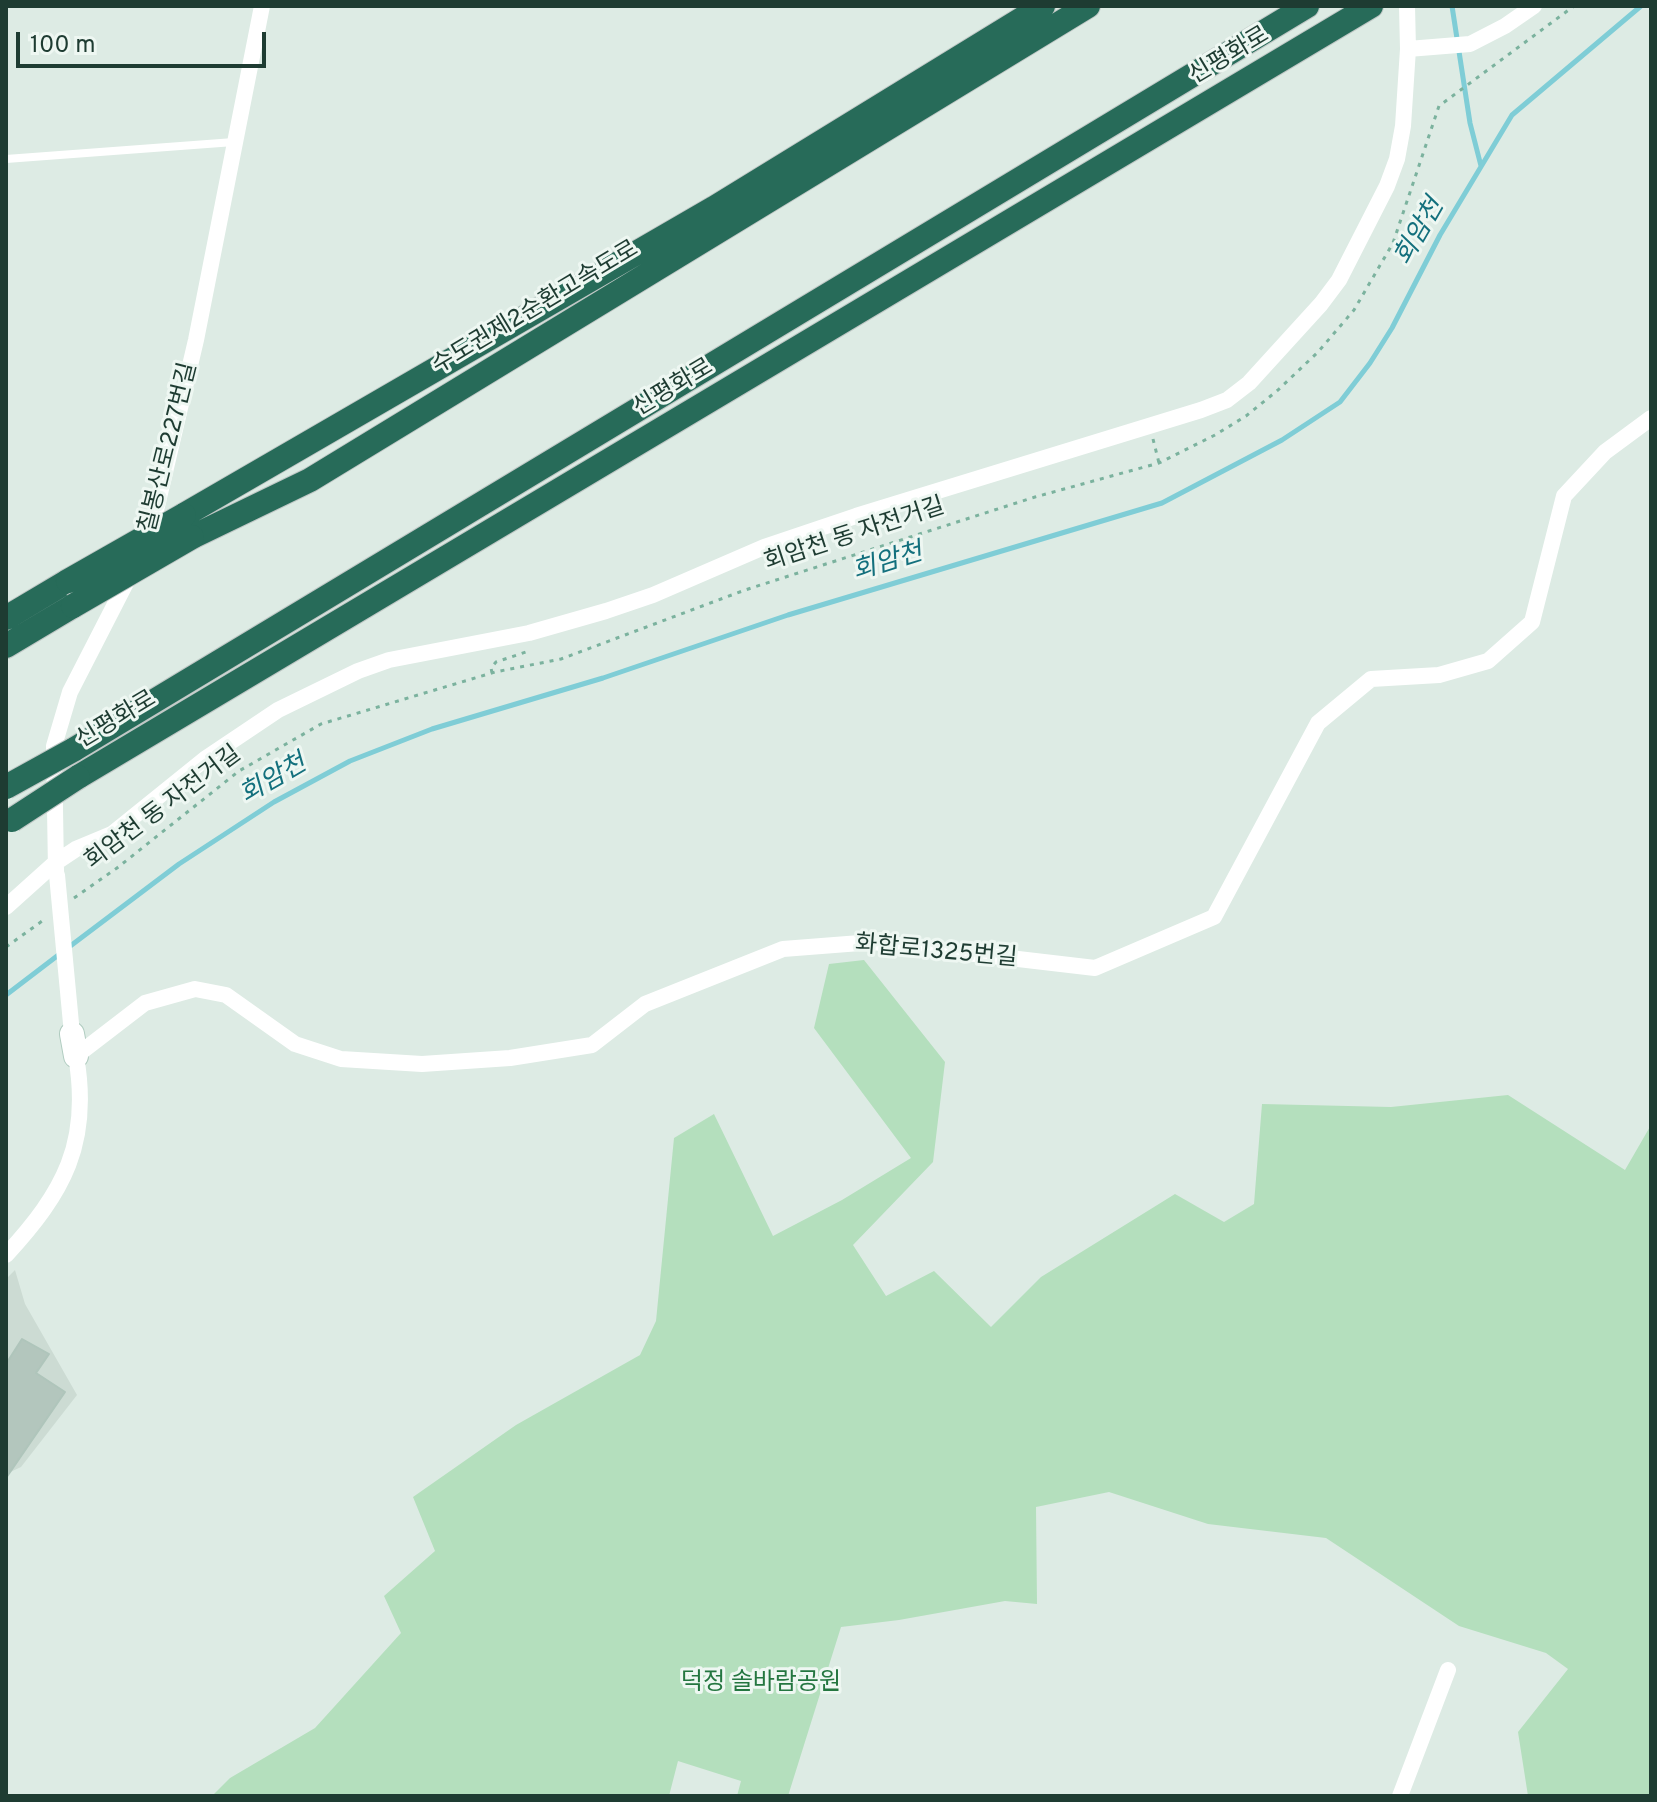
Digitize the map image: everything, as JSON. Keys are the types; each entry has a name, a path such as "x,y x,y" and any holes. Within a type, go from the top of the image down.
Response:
{"highway":[{"name":"수도권제2순환고속도로","path":"6,646 73,606 188,526 1043,6"},
{"name":"수도권제2순환고속도로","path":"6,618 68,581 188,526 310,480 1088,6"},
{"name":"신평화로","path":"6,787 73,750 1307,6"},
{"name":"신평화로","path":"9,821 1370,7"}],"street":[{"name":"칠봉산로227번길","path":"74,1045 56,869 54,746 70,692 152,532 196,340 262,6"},
{"path":"6,907 56,869 76,849 112,834 205,759 278,710 358,671 389,660 529,633 606,611 653,595 764,547 1227,400 1249,383 1339,280 1387,186 1397,159 1415,48 1407,6"},
{"path":"1415,48 1470,44 1534,6"},
{"name":"화합로1325번길","path":"74,1045 145,1003 195,989 226,995 295,1044 341,1059 422,1064 510,1058 592,1045 645,1004 783,949 873,942 1095,968 1214,917 1318,723 1371,679 1439,675 1488,661 1532,622 1564,496 1605,452 1651,418"},
{"path":"6,1255 53,1197 69,1166 80,1132 82,1088 74,1045"},
{"path":"1400,1796 1448,1670"}],"lane":[{"path":"6,159 235,142"}],"path":[{"name":"회암천 동 자전거길","path":"68,903 239,771 321,724 495,672 561,659 745,590 1035,497 1159,463 1215,435 1246,416 1318,352 1354,310 1393,243 1439,106 1574,6"},
{"path":"1149,426 1159,463"},
{"path":"6,947 55,912"}],"shaded area":[{"path":"15,1270 25,1304 77,1395 21,1467 6,1474 6,1279"}],"green space":[{"name":"덕정 솔바람공원","path":"864,960 945,1062 933,1162 853,1245 886,1296 934,1271 991,1327 1041,1277 1175,1194 1224,1222 1254,1204 1262,1104 1391,1107 1508,1095 1625,1170 1651,1125 1651,1796 1528,1796 1518,1732 1568,1669 1546,1653 1459,1626 1326,1538 1208,1524 1109,1492 1036,1507 1037,1604 1005,1601 841,1627 788,1796 737,1796 741,1781 678,1761 669,1796 212,1796 230,1778 315,1728 401,1633 384,1596 435,1551 413,1497 516,1425 640,1355 656,1321 674,1138 714,1114 773,1236 842,1200 911,1158 814,1028 829,964"}],"building":[{"path":"22,1339 49,1354 36,1373 65,1392 6,1478 6,1364"}],"waterway":[{"path":"1452,6 1470,123 1481,166"},
{"name":"회암천","path":"69,947 179,864 274,802 350,761 432,729 603,678 788,615 1162,503 1282,440 1340,402 1370,363 1392,328 1440,235 1512,115 1641,6"},
{"name":"회암천","path":"6,995 61,953"}]}
